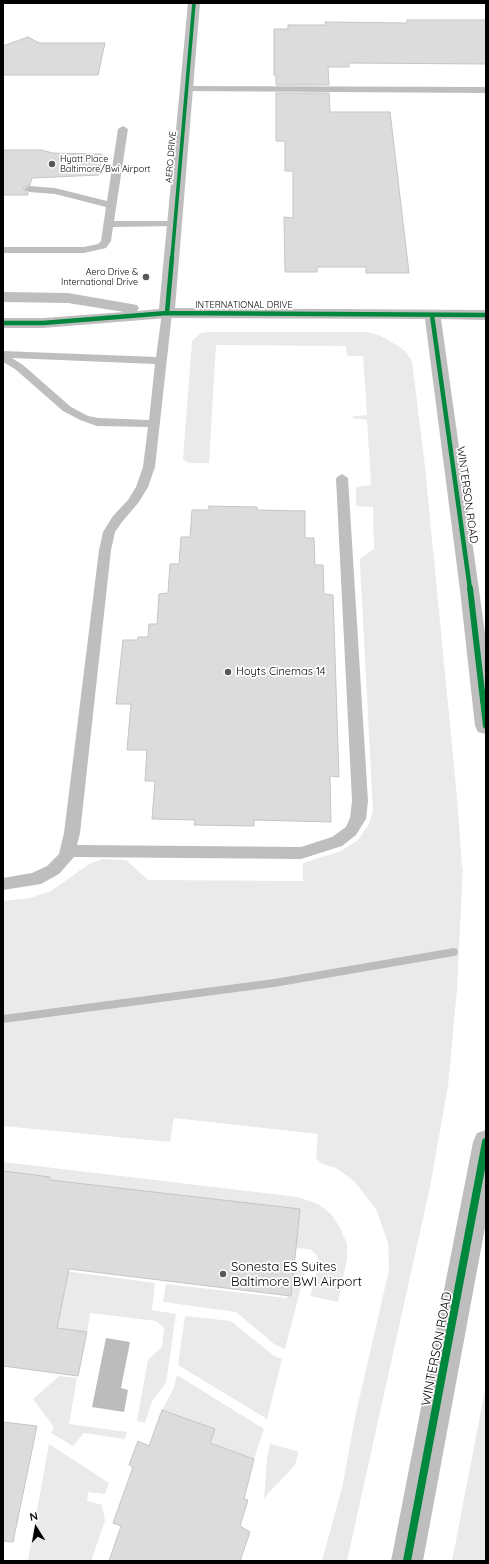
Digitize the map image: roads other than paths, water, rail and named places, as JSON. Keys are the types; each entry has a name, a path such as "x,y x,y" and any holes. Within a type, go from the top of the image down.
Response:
{"street":[{"name":"AERO DRIVE","path":"167,313 185,89 194,3"},
{"name":"INTERNATIONAL DRIVE","path":"3,297 68,298 167,313"},
{"name":"INTERNATIONAL DRIVE","path":"3,323 43,323 167,313 486,315"},
{"name":"WINTERSON ROAD","path":"432,315 470,590 486,726"},
{"name":"WINTERSON ROAD","path":"407,1561 481,1175 486,1142"}],"lane":[{"path":"185,89 486,90"},
{"path":"3,250 94,249 102,246 106,241 123,130"},
{"path":"29,189 55,192 112,205"},
{"path":"109,224 174,224"},
{"path":"3,884 35,878 53,870 66,857 72,833 106,544 109,532 117,518 133,502 142,487 149,467 167,313"},
{"path":"3,354 161,361"},
{"path":"3,357 19,367 67,409 84,418 97,422 154,424"},
{"path":"67,851 301,853 337,842 351,831 358,819 360,801 342,478"}],"waterway":[{"path":"3,1019 274,983 454,952"}],"place":[{"name":"Hyatt Place Baltimore/Bwi Airport","path":"52,164"},
{"name":"Aero Drive & International Drive","path":"146,277"},
{"name":"Hoyts Cinemas 14","path":"228,672"},
{"name":"Sonesta ES Suites Baltimore BWI Airport","path":"223,1274"}]}
